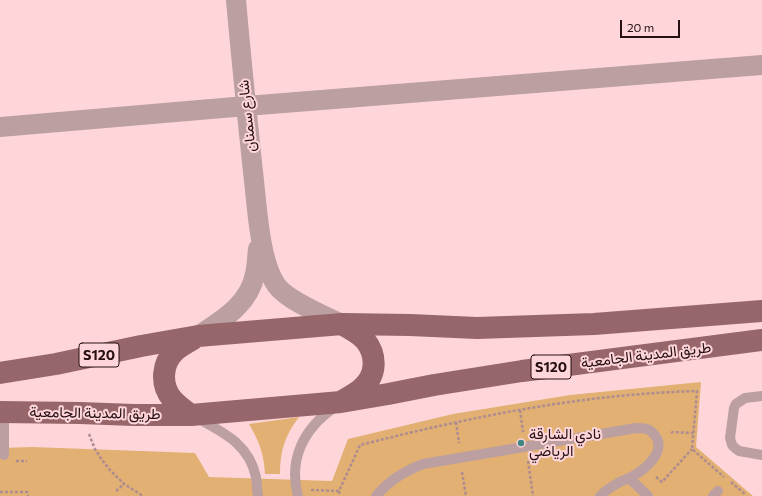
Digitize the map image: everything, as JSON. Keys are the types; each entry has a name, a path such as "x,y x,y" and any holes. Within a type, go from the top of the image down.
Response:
{"main road":[{"path":"191,414 171,398 166,389 164,379 168,359 176,350 198,336 342,324 477,328 594,324 762,311"},
{"path":"342,324 364,339 371,348 374,359 374,370 369,380 362,388 342,402"},
{"name":"S120","path":"0,373 56,364 141,346 198,336"},
{"name":"طريق المدينة الجامعية","path":"2,412 134,415 191,414 342,402 434,384 522,371 762,340"}],"street":[{"name":"شارع سمنان","path":"236,0 260,233 270,275 277,287 284,294 342,324"},
{"path":"0,127 762,65"},
{"name":"شارع سمنان","path":"198,336 236,308 251,287 255,274 260,233"}],"lane":[{"path":"762,396 745,398 736,404 734,408 730,438 732,445 735,448 762,456"},
{"path":"298,496 295,480 299,450 314,423 342,402"},
{"path":"2,412 4,455"},
{"path":"191,414 227,435 244,450 251,461 256,478 258,496"},
{"path":"376,496 398,475 423,464 636,428 649,429 654,433 659,445 658,452 655,457 643,469 611,487 600,496"},
{"path":"629,478 645,493"}],"path":[{"path":"82,413 95,449 102,460 124,484 142,496"},
{"path":"657,439 673,432 693,433"},
{"path":"645,493 654,476 662,482 692,449"},
{"path":"116,491 124,484"},
{"path":"339,491 340,496"},
{"path":"0,492 27,492 28,496"}],"shaded area":[{"name":"نادي الشارقة الرياضي","path":"701,382 696,447 753,496 0,496 0,448 32,447 195,453 209,477 332,481 348,439 453,414 570,395"},
{"path":"299,417 290,430 284,444 280,474 265,474 260,448 256,436 249,424"}],"place":[{"name":"نادي الشارقة الرياضي","path":"521,443"}]}
